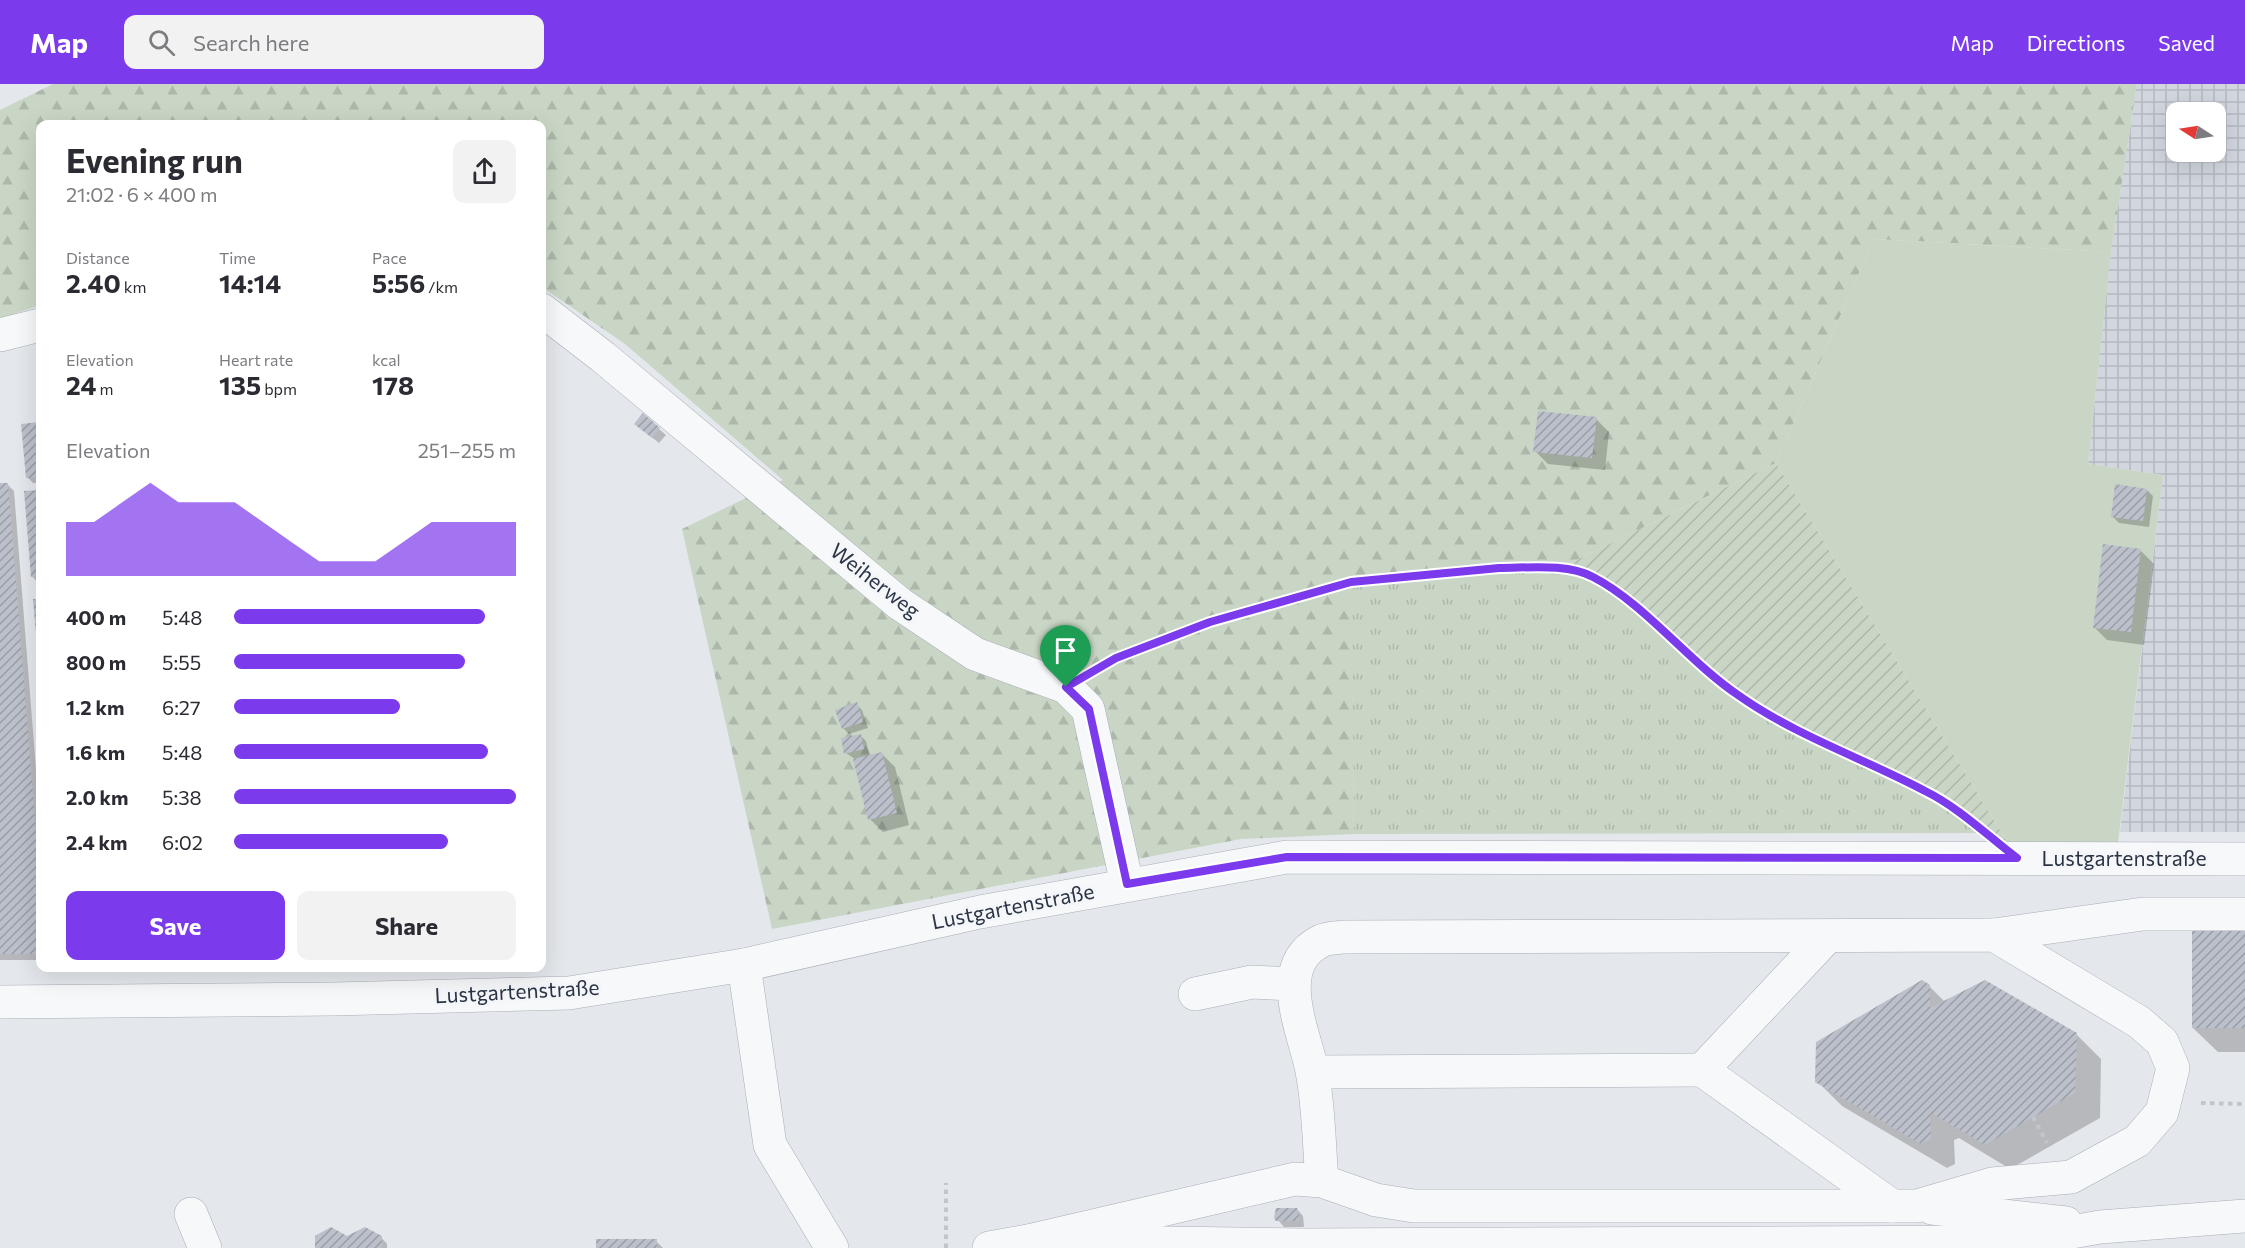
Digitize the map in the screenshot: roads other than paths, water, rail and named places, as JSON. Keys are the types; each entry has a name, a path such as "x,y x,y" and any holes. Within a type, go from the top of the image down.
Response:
{"street":[{"name":"Weiherweg","path":"546,313 603,357 900,604 975,654 1066,687 1089,709 1127,884"},
{"path":"0,335 36,326"},
{"name":"Lustgartenstraße","path":"0,1002 334,999 569,993 744,965 980,912 1287,857 2245,859"},
{"path":"1322,1180 1312,1072 1294,997 1294,984 1297,971 1308,952 1322,941 1344,937 1994,935 2143,914 2245,914"},
{"path":"1312,1072 1702,1070 1905,1206 1992,1184 2071,1177 2137,1141 2162,1112 2173,1068 2162,1042 2139,1022 1994,935"},
{"path":"1702,1070 1827,937"},
{"path":"744,965 770,1144 832,1248"},
{"path":"1195,994 1252,982 1294,984"},
{"path":"989,1248 1296,1179 1322,1180 1376,1200 1414,1206 1905,1206 2100,1227"},
{"path":"191,1214 205,1248"},
{"path":"1028,1241 1302,1245 2015,1242 2100,1227 2245,1216"}]}
